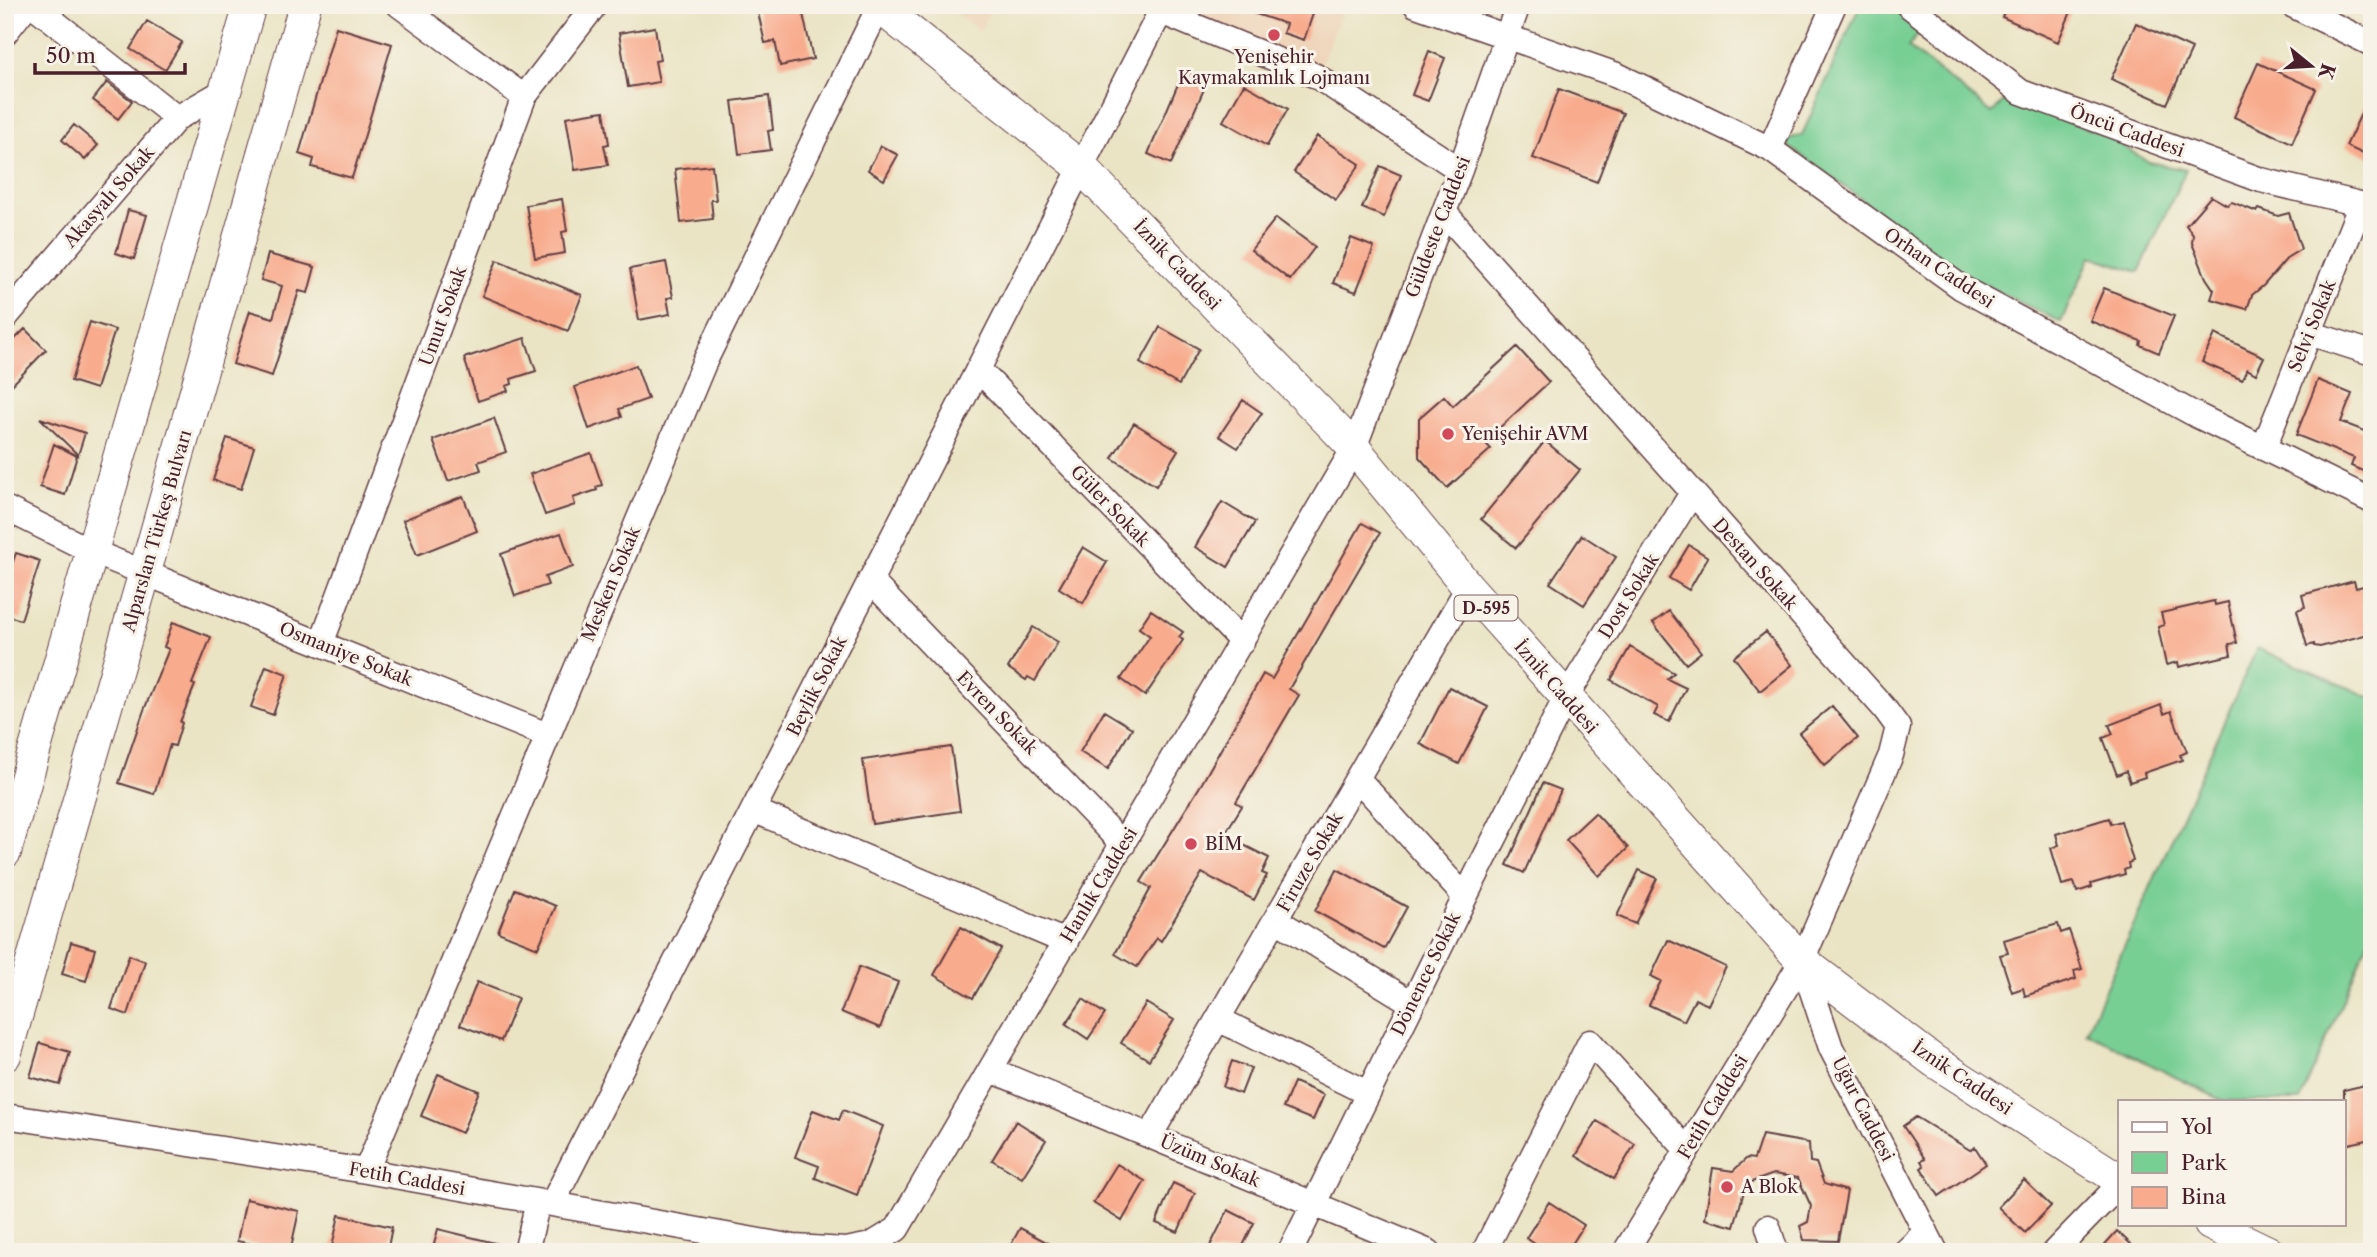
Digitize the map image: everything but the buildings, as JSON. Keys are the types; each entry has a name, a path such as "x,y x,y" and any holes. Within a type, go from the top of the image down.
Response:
{"main road":[{"path":"5,852 15,783 93,552 250,5"},
{"name":"Alparslan Türkeş Bulvarı","path":"5,1055 305,5"},
{"name":"İznik Caddesi","path":"878,6 1081,167 1354,448 1468,587 1565,699 1802,961 1934,1061 2118,1181"},
{"path":"2214,1226 2268,1252"}],"street":[{"path":"5,33 27,5"},
{"path":"33,5 177,118"},
{"path":"399,5 524,97"},
{"name":"Umut Sokak","path":"321,644 524,97 596,5"},
{"name":"Orhan Caddesi","path":"1416,5 1616,75 1770,149 1962,288 2194,414 2372,501"},
{"name":"Güldeste Caddesi","path":"1354,448 1460,170 1518,5"},
{"path":"1770,149 1834,5"},
{"name":"Öncü Caddesi","path":"1908,5 2021,92 2261,180 2366,205"},
{"path":"2292,5 2372,44"},
{"name":"Mesken Sokak","path":"366,1171 704,363 878,6"},
{"path":"1162,9 1316,76 1460,170"},
{"name":"Beylik Sokak","path":"526,1252 545,1203 753,810 1162,9"},
{"name":"Akasyalı Sokak","path":"5,318 177,118 224,92"},
{"name":"Selvi Sokak","path":"2264,447 2309,333 2366,205"},
{"name":"Destan Sokak","path":"1444,212 1898,727 1891,755 1802,961"},
{"path":"2309,333 2372,353"},
{"name":"Güler Sokak","path":"978,369 1242,642"},
{"name":"Hanlık Caddesi","path":"884,1252 1354,448"},
{"name":"Dost Sokak","path":"1565,699 1692,493"},
{"name":"Osmaniye Sokak","path":"5,509 93,552 547,735"},
{"name":"Evren Sokak","path":"870,580 1123,845"},
{"name":"Firuze Sokak","path":"1150,1136 1468,587"},
{"name":"Dönence Sokak","path":"1290,1252 1565,699"},
{"path":"1358,779 1465,897"},
{"path":"753,810 1066,942"},
{"path":"1276,920 1412,1003"},
{"name":"Fetih Caddesi","path":"1625,1252 1802,961"},
{"name":"Uğur Caddesi","path":"1802,961 1831,1048 1931,1242"},
{"path":"1218,1018 1367,1093"},
{"path":"1484,1252 1590,1041 1687,1150"},
{"name":"Üzüm Sokak","path":"990,1070 1429,1252"},
{"name":"Fetih Caddesi","path":"5,1116 366,1171 801,1250"},
{"path":"2054,1252 2118,1184"},
{"path":"1768,1227 1776,1252"},
{"path":"801,1250 858,1248 870,1245 897,1229"},
{"path":"1905,1252 1931,1242"}],"shaded area":[{"path":"947,5 992,5 980,31"},
{"path":"1068,5 1127,5 1125,10 1081,13"},
{"name":"Yenişehir Kaymakamlık Lojmanı","path":"1164,5 1345,5 1316,76"}],"green space":[{"path":"1860,5 1888,5 1921,31 1908,47 1992,113 2006,99 2103,134 2149,162 2186,170 2139,272 2091,256 2061,322 1949,268 1856,195 1781,141 1802,135"},
{"path":"2257,648 2372,698 2372,932 2300,1100 2221,1100 2086,1032"}],"place":[{"name":"Yenişehir Kaymakamlık Lojmanı","path":"1274,35"},
{"name":"Yenişehir AVM","path":"1448,434"},
{"name":"BİM","path":"1191,844"},
{"name":"A Blok","path":"1727,1187"}]}
